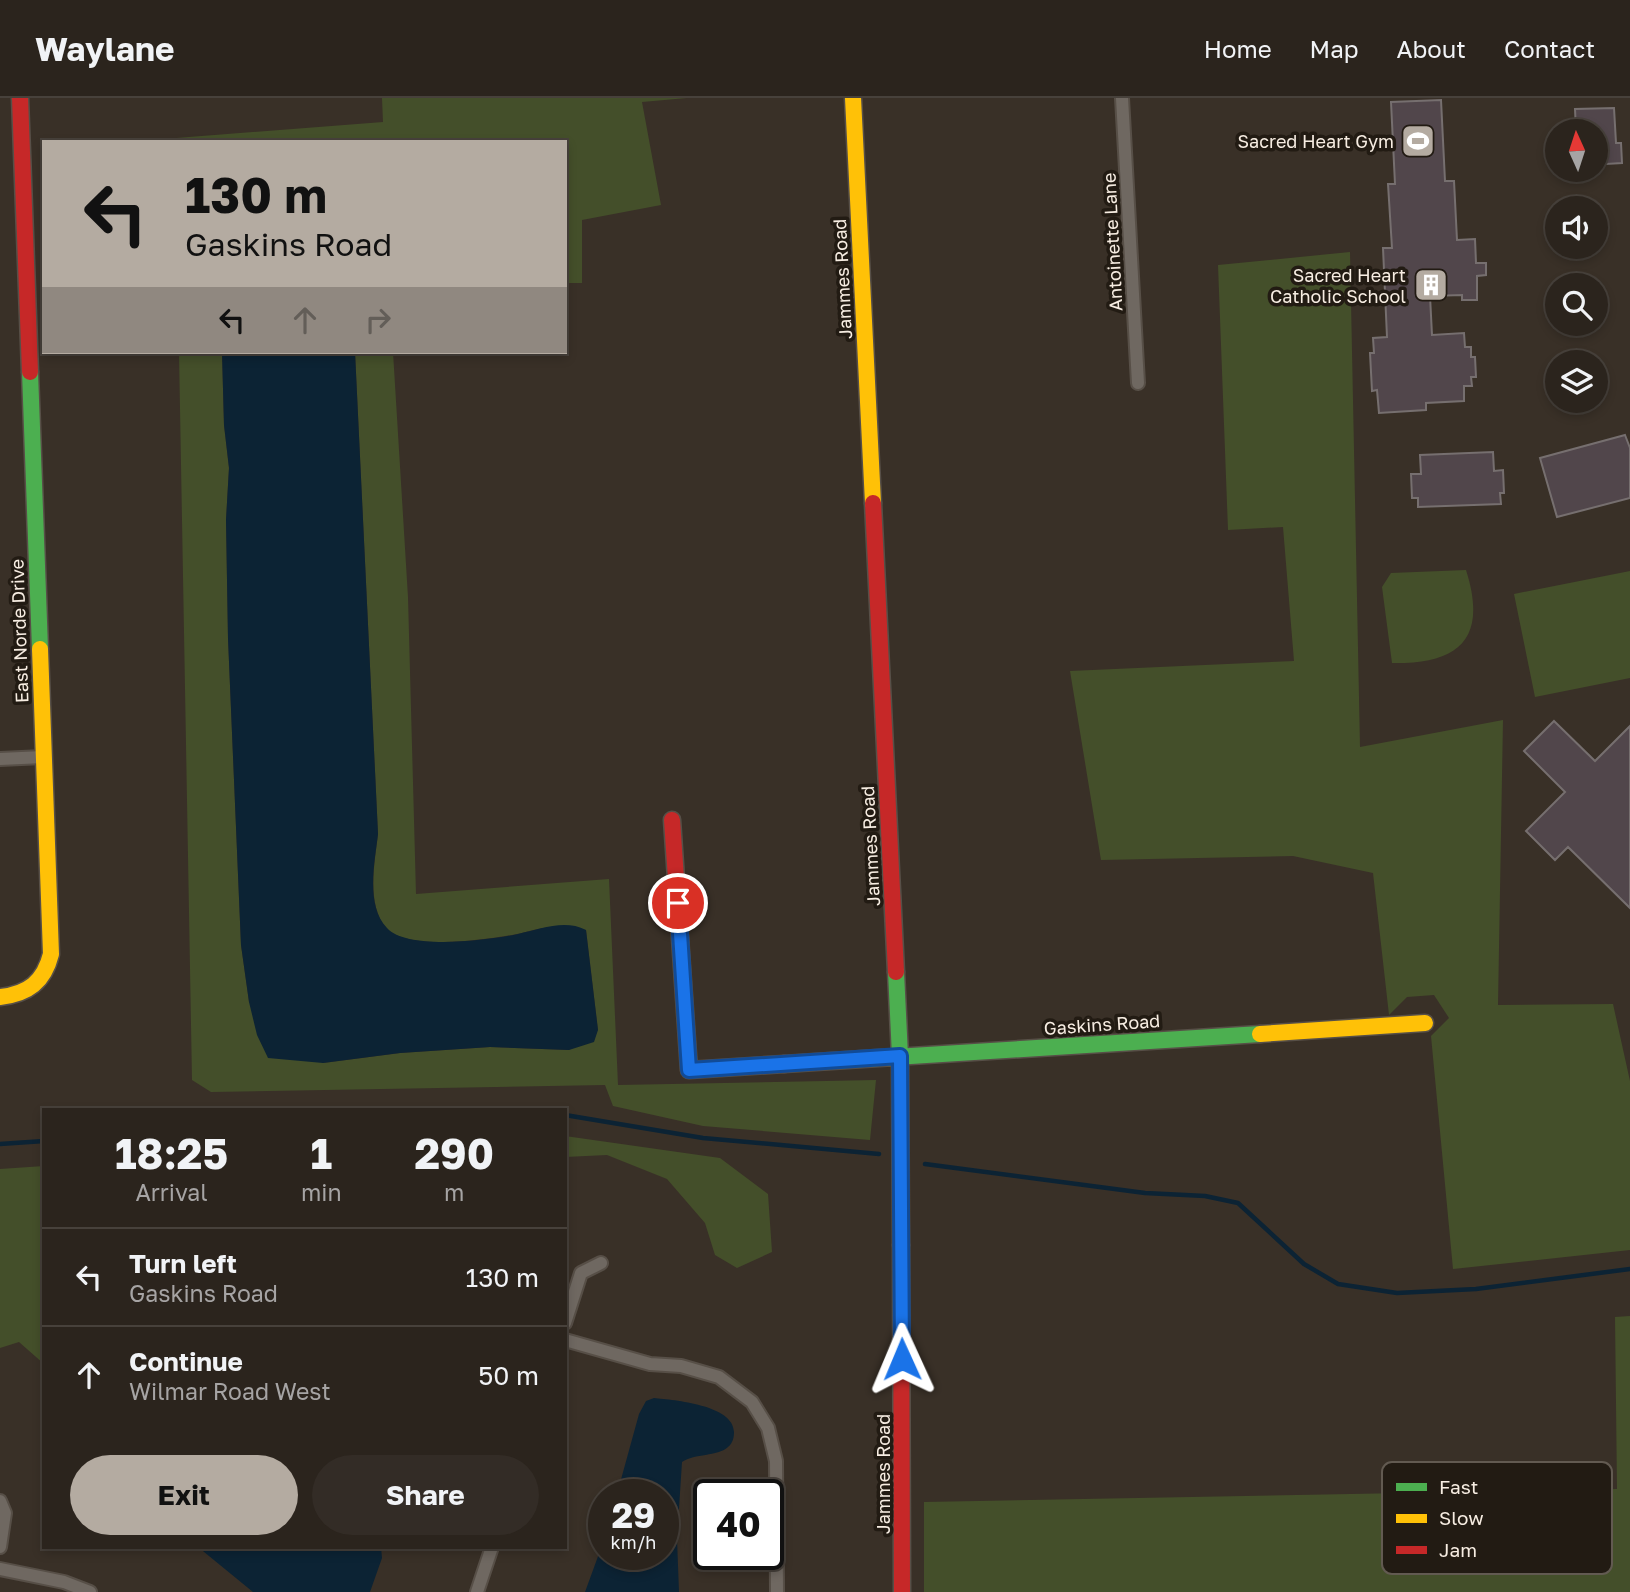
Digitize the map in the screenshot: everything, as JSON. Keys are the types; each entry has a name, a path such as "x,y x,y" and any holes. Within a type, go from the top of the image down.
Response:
{"street":[{"name":"East Norde Drive","path":"0,997 17,996 33,989 43,979 51,954 20,98"},
{"name":"Jammes Road","path":"853,98 900,1056 902,1592"},
{"name":"Antoinette Lane","path":"1122,98 1138,383"},
{"path":"0,758 43,757"},
{"name":"Gaskins Road","path":"672,820 689,1070 1425,1023"},
{"path":"567,1317 581,1273 601,1263"},
{"path":"567,1341 650,1364 681,1366 719,1377 752,1402 768,1428 776,1461 777,1592"},
{"path":"0,1501 5,1513 0,1547"},
{"path":"477,1592 491,1549"},
{"path":"0,1569 64,1582 90,1592"}],"green space":[{"path":"382,98 687,98 642,102 661,205 582,220 582,283 567,283 567,140 176,140 383,122"},
{"path":"1350,252 1360,747 1503,720 1498,1005 1613,1004 1630,1081 1630,1250 1453,1269 1431,1036 1449,1018 1434,995 1407,997 1389,1015 1373,873 1293,856 1101,860 1070,671 1294,661 1283,527 1228,530 1218,265"},
{"path":"179,354 222,354 224,425 229,468 226,520 228,638 241,945 249,1002 323,1063 400,1053 490,1047 569,1050 598,1030 586,930 549,927 483,939 427,942 396,935 386,928 376,907 373,882 378,834 355,354 393,354 408,597 416,894 609,879 618,1085 876,1080 870,1140 703,1126 613,1106 605,1085 211,1092 192,1080"},
{"path":"1466,570 1472,594 1473,614 1470,630 1462,643 1451,652 1435,659 1392,663 1382,587 1391,573"},
{"path":"1630,571 1630,678 1535,697 1514,594"},
{"path":"567,1136 720,1158 768,1194 772,1252 737,1268 715,1255 705,1223 667,1179 607,1155 567,1157"},
{"path":"42,1166 42,1362 19,1342 0,1348 0,1169"},
{"path":"1630,1316 1630,1592 924,1592 924,1502 1382,1493 1382,1574 1612,1574 1612,1489 1617,1489 1615,1317"}],"water":[{"path":"222,354 355,354 378,834 373,882 376,907 387,928 397,935 430,942 488,939 561,925 586,930 598,1030 594,1042 569,1050 490,1047 400,1053 323,1063 268,1058 257,1035 249,1002 241,945 228,638 226,520 229,468 224,425"},
{"path":"654,1398 714,1410 731,1423 734,1432 731,1444 723,1450 682,1462 679,1508 679,1479 621,1479 639,1414 646,1401"},
{"path":"200,1549 381,1549 382,1558 370,1592 253,1592"},
{"path":"593,1570 678,1570 679,1592 585,1592"}],"building":[{"path":"1441,100 1445,181 1454,181 1457,240 1475,239 1476,263 1486,263 1486,275 1477,276 1477,300 1462,300 1462,295 1430,296 1432,335 1464,333 1465,347 1471,347 1471,357 1475,357 1476,377 1471,377 1472,386 1464,386 1464,401 1426,403 1426,410 1379,413 1377,390 1372,391 1370,353 1374,353 1373,338 1387,337 1383,248 1392,248 1388,184 1395,184 1391,102"},
{"path":"1614,108 1616,143 1621,143 1622,163 1608,164 1608,119 1575,119 1575,109"},
{"path":"1625,435 1630,448 1630,498 1557,517 1540,458"},
{"path":"1493,452 1494,471 1503,470 1504,493 1500,493 1501,504 1418,507 1418,498 1412,498 1411,474 1421,474 1420,455"},
{"path":"1554,721 1595,761 1630,726 1630,908 1568,847 1555,860 1526,831 1565,792 1524,751"}],"waterway":[{"path":"567,1115 703,1138 879,1154"},
{"path":"0,1144 42,1141"},
{"path":"925,1164 1145,1193 1205,1196 1238,1203 1304,1264 1338,1284 1397,1293 1476,1289 1630,1269"}],"traffic: fast":[{"path":"30,372 40,649"},
{"path":"896,972 900,1056 901,1245"},
{"path":"784,1064 1260,1034"}],"traffic: slow":[{"path":"853,98 873,503"},
{"path":"0,997 19,993 33,985 44,972 51,954 40,649"},
{"path":"1260,1034 1425,1023"}],"traffic: jam":[{"path":"20,98 30,372"},
{"path":"873,503 896,972"},
{"path":"672,820 689,1070 784,1064"},
{"path":"901,1245 902,1592"}],"place":[{"name":"Sacred Heart Gym","path":"1418,141"},
{"name":"Sacred Heart Catholic School","path":"1431,285"}],"route":[{"path":"678,903 689,1070 900,1056 902,1359"}]}
